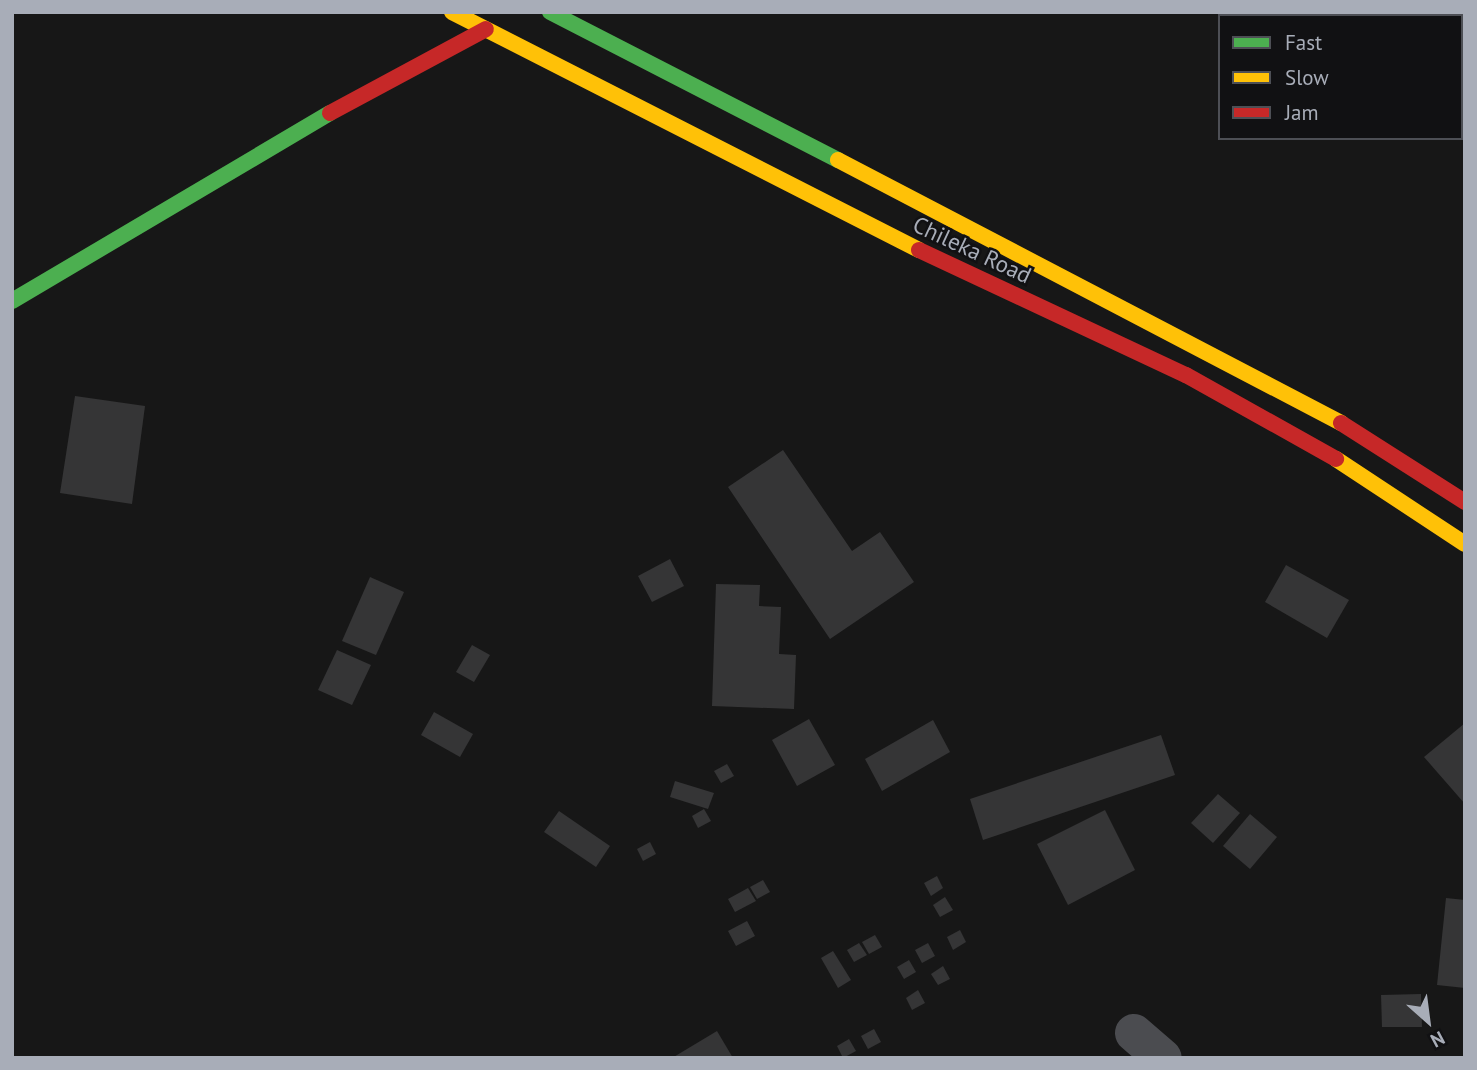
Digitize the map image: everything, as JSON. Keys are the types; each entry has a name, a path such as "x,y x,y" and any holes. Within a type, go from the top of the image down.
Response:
{"main road":[{"name":"Chileka Road","path":"452,12 889,236 1186,375 1306,439 1465,544"},
{"path":"550,12 1191,341 1358,432 1465,502"},
{"path":"12,301 377,85 486,29"}],"street":[{"path":"1134,1033 1163,1058"}],"building":[{"path":"75,396 145,406 132,504 60,493"},
{"path":"783,450 852,551 880,532 914,582 830,639 728,487"},
{"path":"670,559 684,586 652,602 638,576"},
{"path":"1286,565 1349,600 1327,638 1265,602"},
{"path":"370,577 404,592 376,655 342,641"},
{"path":"716,584 760,585 759,606 781,607 779,654 796,655 794,709 712,706"},
{"path":"472,645 490,655 474,682 456,672"},
{"path":"337,650 371,665 352,705 318,690"},
{"path":"434,712 473,734 460,757 421,735"},
{"path":"809,719 835,765 797,786 772,740"},
{"path":"933,720 950,752 882,791 865,759"},
{"path":"1465,723 1465,804 1424,757"},
{"path":"1161,735 1175,775 983,840 970,799"},
{"path":"727,764 734,776 721,783 714,771"},
{"path":"675,781 714,793 708,809 670,797"},
{"path":"1218,794 1240,813 1213,843 1191,823"},
{"path":"704,809 711,821 698,828 692,816"},
{"path":"1105,810 1135,870 1068,905 1037,844"},
{"path":"559,811 610,846 596,867 544,832"},
{"path":"1250,814 1277,837 1250,869 1223,846"},
{"path":"650,842 656,854 643,861 637,849"},
{"path":"937,876 943,888 931,896 924,883"},
{"path":"763,880 770,892 757,899 750,887"},
{"path":"748,888 756,901 735,912 728,899"},
{"path":"945,897 953,910 940,917 933,905"},
{"path":"1446,898 1465,900 1465,988 1437,985"},
{"path":"747,921 755,936 736,946 728,931"},
{"path":"960,930 966,942 953,950 947,937"},
{"path":"875,935 882,947 869,954 862,942"},
{"path":"859,943 867,955 854,962 847,950"},
{"path":"928,943 935,956 922,963 915,950"},
{"path":"833,951 851,980 838,988 821,958"},
{"path":"909,960 916,972 904,979 897,967"},
{"path":"943,966 950,979 938,985 931,974"},
{"path":"918,990 925,1003 912,1010 906,998"},
{"path":"1421,994 1422,1027 1382,1027 1381,995"},
{"path":"874,1029 881,1042 868,1049 861,1036"},
{"path":"717,1031 733,1058 672,1058"},
{"path":"849,1039 856,1051 843,1058 837,1046"}],"traffic: fast":[{"path":"550,12 838,160"},
{"path":"12,301 330,113"}],"traffic: slow":[{"path":"452,12 919,250"},
{"path":"838,160 1341,423"},
{"path":"1336,459 1465,544"}],"traffic: jam":[{"path":"330,113 486,29"},
{"path":"919,250 1186,375 1336,459"},
{"path":"1341,423 1465,502"}]}
